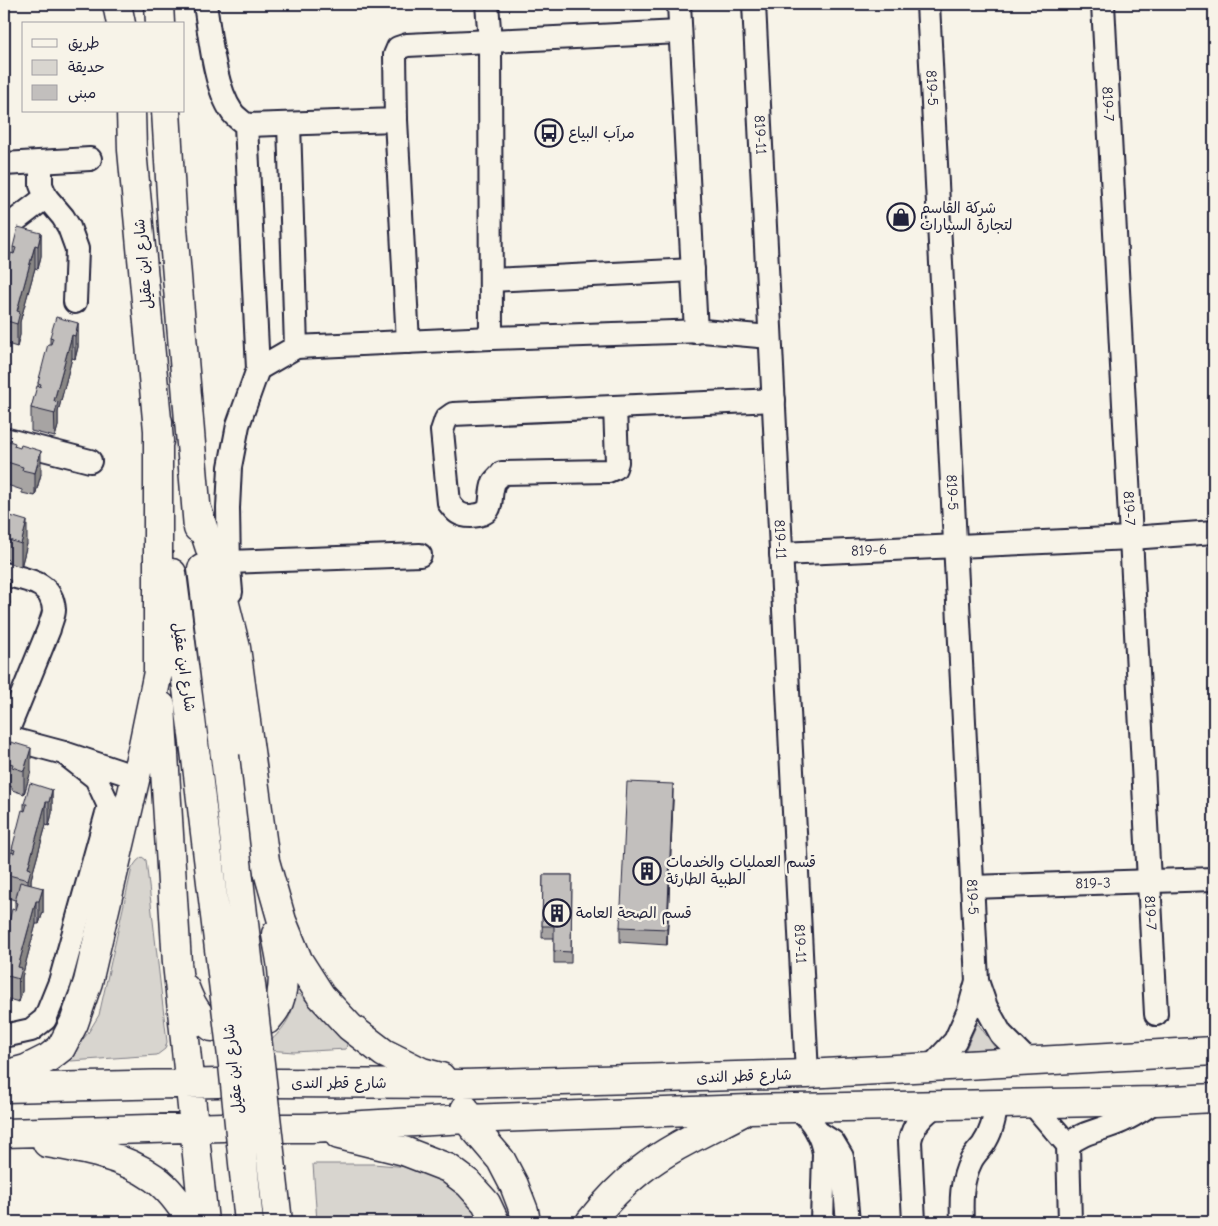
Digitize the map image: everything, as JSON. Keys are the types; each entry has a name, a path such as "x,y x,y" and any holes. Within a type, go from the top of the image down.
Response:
{"main road":[{"path":"117,4 121,22"},
{"path":"126,4 127,22"},
{"name":"شارع ابن عقيل","path":"131,112 132,150 171,565 233,1065 249,1222"},
{"name":"شارع ابن عقيل","path":"166,112 173,228 201,556 278,1222"},
{"path":"158,422 158,672 177,963 204,1222"},
{"path":"197,509 216,564 236,648 265,861 283,974 277,1007 266,1020"},
{"path":"4,1075 26,1069 48,1058 61,1048 74,1024 88,982 136,777 158,672"},
{"path":"265,861 282,921 298,960 321,996 350,1027 384,1053 422,1072 462,1084 466,1120 501,1160 514,1185 526,1222"},
{"path":"177,963 191,1005 205,1022 212,1027"},
{"name":"شارع قطر الندى","path":"274,1083 462,1084 807,1074 1214,1051"},
{"path":"4,1088 218,1083"},
{"path":"279,1128 749,1109 1156,1101 1214,1098"},
{"path":"590,1222 641,1170 678,1146 749,1109"},
{"path":"4,1135 223,1127"},
{"path":"311,1128 404,1151 448,1168 468,1183 486,1203 495,1222"},
{"path":"4,1135 77,1148 128,1162 155,1179 177,1201 192,1222"}],"street":[{"path":"205,4 215,66 223,92 232,112 246,125 396,120"},
{"path":"487,4 490,41 491,338"},
{"path":"679,4 693,270 699,332"},
{"name":"819-11","path":"754,4 807,1074"},
{"name":"819-5","path":"928,4 977,981 986,1007 1001,1034 1029,1062"},
{"name":"819-7","path":"1103,4 1156,1014"},
{"path":"408,342 396,120 395,55 398,48 407,45 680,32"},
{"path":"289,124 296,347"},
{"path":"236,648 229,562 228,508 230,467 238,425 258,369 246,125"},
{"path":"4,164 90,158"},
{"path":"41,162 41,185 46,196 63,217 78,249 75,302"},
{"path":"4,254 9,228 46,196"},
{"path":"491,280 693,270"},
{"path":"258,369 296,347 491,338 699,332 770,337"},
{"path":"615,407 617,462 614,468 608,471 502,473 495,481 488,510 482,515 461,516 449,503 442,431 446,420 453,414 774,400"},
{"path":"4,439 90,461"},
{"name":"819-6","path":"781,554 1131,538 1214,532"},
{"path":"229,562 420,554"},
{"path":"4,574 39,583 49,592 54,611 49,629 4,737 64,753 136,777"},
{"path":"4,1036 31,1030 45,1019 60,982 109,806 96,778 64,753"},
{"name":"819-3","path":"972,887 1214,879"},
{"name":"819-5","path":"931,1067 955,1041 970,1010 977,981"},
{"path":"1068,1145 1084,1134 1123,1121 1156,1101"},
{"path":"1032,1103 1068,1145 1070,1222"},
{"path":"962,1222 960,1197 965,1176 972,1159 992,1128 997,1104"},
{"path":"914,1222 911,1136 918,1121 935,1106"},
{"path":"799,1108 814,1124 819,1133 824,1153 822,1222"},
{"path":"819,1133 833,1142 842,1157 848,1222"}],"green space":[{"path":"142,857 146,860 167,1042 165,1049 157,1055 71,1061 68,1057 88,1033 99,1015 132,868"},
{"path":"295,994 300,994 325,1022 345,1038 346,1049 294,1052 266,1050 265,1046 286,1023 292,1010"},
{"path":"977,1024 979,1025 998,1052 964,1053"},
{"path":"313,1164 373,1164 421,1168 453,1184 476,1213 480,1222 317,1222"}],"building":[{"path":"18,227 41,233 38,246 35,245 17,311 20,312 17,324 4,320 4,279 11,253 14,254 16,248 13,247"},
{"path":"56,317 78,323 75,336 72,335 54,401 58,402 55,414 31,408 37,386 40,387 41,384 38,383 48,344 51,344 53,338 50,337"},
{"path":"4,439 15,443 14,446 20,448 21,445 41,451 35,473 22,470 23,467 4,461"},
{"path":"7,515 27,521 21,544 4,536 4,517 7,518"},
{"path":"4,578 10,580 7,592 4,592"},
{"path":"11,742 31,748 24,771 12,767 13,764 4,762 4,743 10,745"},
{"name":"قسم العمليات والخدمات الطبية الطارئة","path":"627,782 673,784 667,929 620,927"},
{"path":"30,783 52,790 49,802 46,802 28,868 31,869 28,880 5,874 11,852 14,853 15,850 12,849 22,810 25,811 27,804 24,804"},
{"name":"قسم الصحة العامة","path":"543,875 572,875 571,952 554,951 554,926 542,926"},
{"path":"20,882 43,888 39,901 36,901 18,967 22,968 19,979 4,975 4,941 12,909 15,910 17,903 15,902"}],"place":[{"name":"مرآب البياع","path":"549,133"},
{"name":"شركة القاسم لتجارة السيارات","path":"901,217"},
{"name":"قسم العمليات والخدمات الطبية الطارئة","path":"647,871"},
{"name":"قسم الصحة العامة","path":"557,913"}]}
